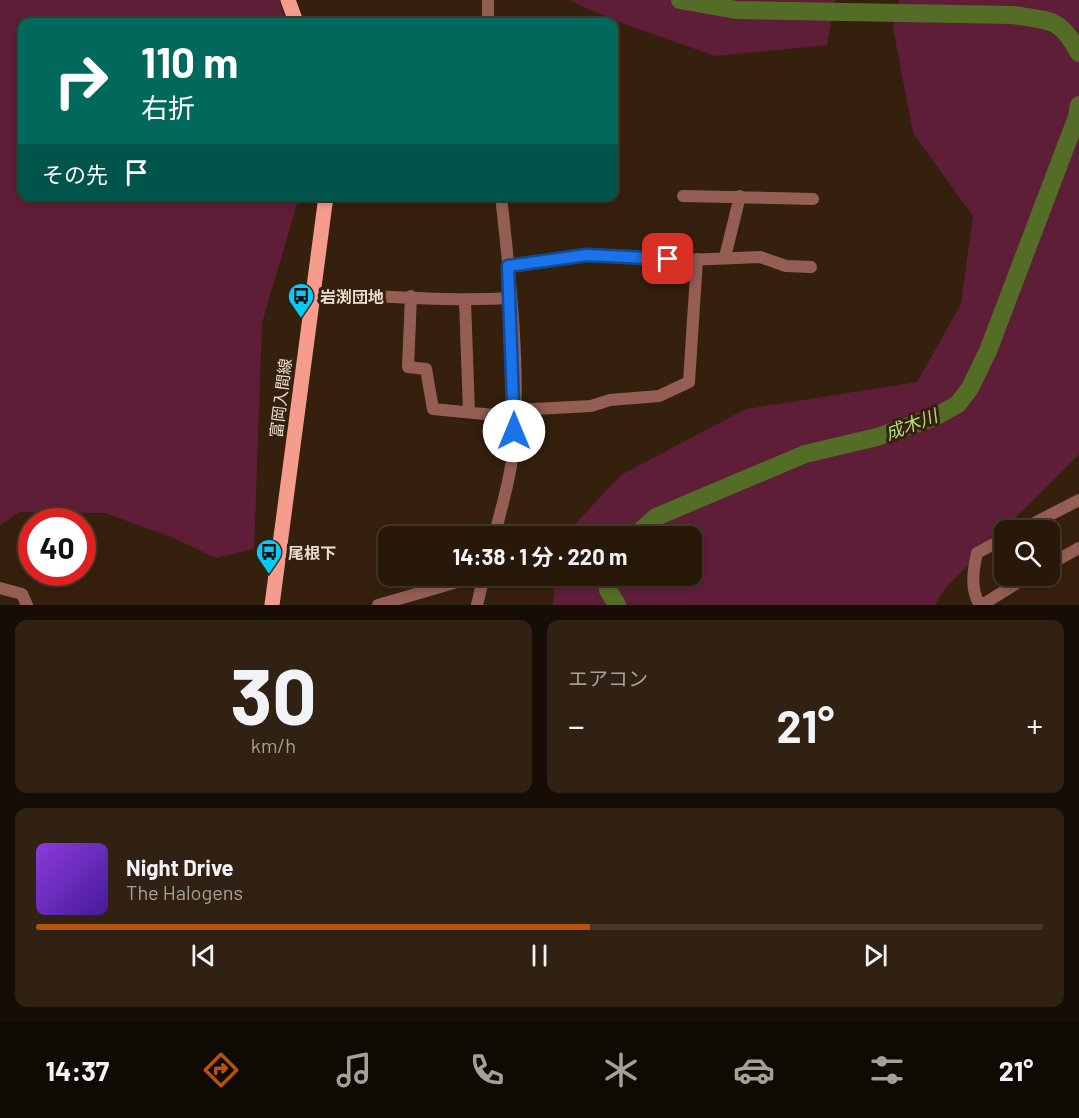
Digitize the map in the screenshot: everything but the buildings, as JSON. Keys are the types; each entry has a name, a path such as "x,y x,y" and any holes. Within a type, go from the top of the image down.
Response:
{"main road":[{"path":"288,0 295,18"},
{"name":"富岡入間線","path":"272,605 325,201"}],"street":[{"path":"488,0 488,18"},
{"path":"682,196 813,199"},
{"path":"725,257 740,196"},
{"path":"497,526 510,472 515,414 511,298 502,201"},
{"path":"508,266 587,255 697,259 759,257 786,266 812,267"},
{"path":"411,296 408,367 426,369 433,409 515,414 591,406 610,400 659,396 689,382 697,259"},
{"path":"312,294 411,296 465,301 511,298"},
{"path":"465,301 469,412"},
{"path":"1040,520 1079,500"},
{"path":"994,544 977,553 973,573 975,598 981,605 1012,586"},
{"path":"1060,558 1079,548"},
{"path":"378,605 444,586"},
{"path":"477,605 482,586"},
{"path":"0,588 22,594 27,605"}],"shaded area":[{"path":"0,0 279,0 285,18 18,18 18,201 298,201 262,323 254,549 216,558 171,537 105,513 96,513 96,508 18,508 18,513 0,525"},
{"path":"569,0 835,0 827,45 715,56 618,22 618,18 609,18"},
{"path":"899,0 1079,0 1079,454 1013,520 994,520 994,539 946,587 935,605 553,605 554,586 702,586 702,526 573,526 621,475 746,409 917,382 961,304 973,216 913,133 893,28"}],"waterway":[{"name":"成木川","path":"680,0 736,10 1013,15 1036,18 1060,27 1079,53"},
{"name":"成木川","path":"646,526 656,517 805,454 877,437 935,417 958,404 970,388 988,351 1077,117 1079,105"},
{"name":"成木川","path":"609,586 608,590 617,605"}],"place":[{"name":"岩渕団地","path":"301,319"},
{"name":"尾根下","path":"269,575"}],"route":[{"path":"514,431 511,298 508,266 587,255 668,259"}]}
